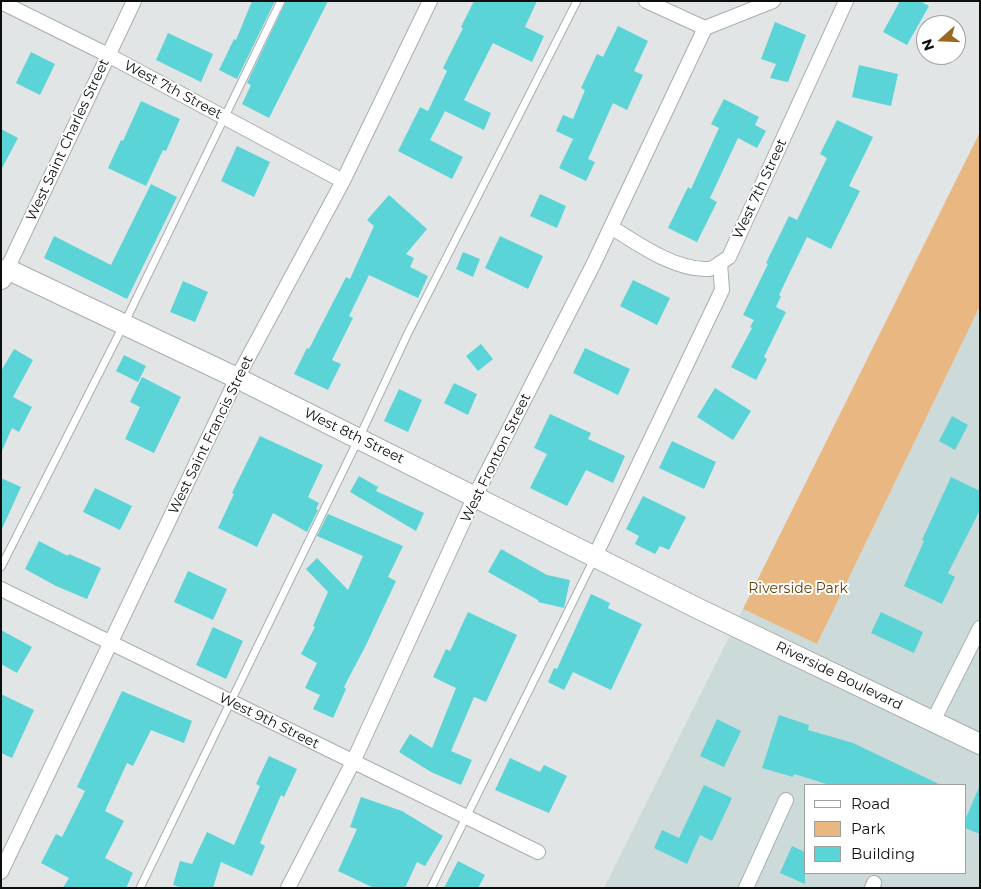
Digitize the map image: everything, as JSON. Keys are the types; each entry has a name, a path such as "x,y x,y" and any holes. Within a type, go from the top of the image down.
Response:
{"street":[{"name":"West Saint Charles Street","path":"4,274 134,1"},
{"name":"West Saint Francis Street","path":"1,872 237,378 342,181 430,1"},
{"path":"646,1 704,28 774,1"},
{"name":"West 7th Street","path":"720,263 729,257 846,1"},
{"name":"West 7th Street","path":"1,2 108,55 342,181"},
{"name":"West Fronton Street","path":"288,888 353,762 475,496 611,227 704,28"},
{"path":"595,556 722,290 720,263 711,269 688,267 650,251 611,227"},
{"name":"West 8th Street","path":"4,274 124,324 237,378 699,609"},
{"name":"West 9th Street","path":"1,590 538,852"},
{"name":"Riverside Boulevard","path":"699,609 980,744"},
{"path":"934,722 980,628"},
{"path":"746,888 786,800"}],"lane":[{"path":"1,567 124,324 282,1"},
{"path":"140,888 412,325 578,1"},
{"path":"431,888 595,556"}],"shaded area":[{"path":"980,306 980,888 604,888 743,609 817,644"}],"green space":[{"name":"Riverside Park","path":"980,132 980,306 817,644 743,609"}],"building":[{"path":"252,1 275,1 237,79 219,70 234,39 236,40"},
{"path":"286,1 328,1 269,118 242,104 251,85 247,83"},
{"path":"474,1 537,1 525,27 544,36 532,62 493,43 464,100 491,113 484,130 445,111 430,140 463,157 452,179 398,151 420,107 428,111 447,71 443,68"},
{"path":"900,1 920,1 929,6 924,15 916,15 916,29 907,45 883,32"},
{"path":"775,22 806,35 788,82 770,78 776,64 761,59"},
{"path":"618,26 648,41 634,71 643,75 627,110 613,103 588,159 595,162 586,181 559,168 573,139 556,131 563,115 573,119 585,90 581,88 597,54 603,57"},
{"path":"168,33 213,54 201,82 156,60"},
{"path":"31,52 55,64 40,95 16,83"},
{"path":"859,65 898,74 891,106 852,97"},
{"path":"724,99 759,117 755,125 766,131 757,148 738,138 710,198 717,202 697,242 668,228 688,187 691,189 719,128 711,124"},
{"path":"141,101 180,119 166,151 163,150 146,186 108,168 121,140 123,141"},
{"path":"837,120 873,137 849,186 860,191 831,249 807,237 779,295 781,296 776,307 786,312 764,357 767,359 756,380 731,367 752,328 750,327 754,320 743,315 789,216 797,220 827,158 820,154"},
{"path":"1,129 18,138 1,170"},
{"path":"237,146 270,162 254,197 221,181"},
{"path":"151,184 177,197 127,299 44,258 54,236 111,265"},
{"path":"540,194 566,206 557,228 530,216"},
{"path":"389,195 427,229 406,254 414,258 410,267 428,276 418,298 369,275 349,316 353,318 332,360 341,364 328,390 294,374 346,277 350,279 374,226 367,220"},
{"path":"500,236 543,256 528,289 485,268"},
{"path":"463,252 480,259 473,277 456,269"},
{"path":"633,280 670,298 657,325 620,306"},
{"path":"183,281 208,292 195,322 170,312"},
{"path":"481,344 493,359 478,371 466,356"},
{"path":"585,348 630,369 618,395 573,373"},
{"path":"14,349 33,360 13,397 32,407 19,432 12,428 1,453 1,371"},
{"path":"124,355 146,366 138,382 116,371"},
{"path":"142,377 181,397 154,453 125,439 140,407 130,402"},
{"path":"454,383 477,394 468,415 444,403"},
{"path":"715,388 751,411 733,440 697,417"},
{"path":"399,389 422,400 408,432 384,421"},
{"path":"550,414 591,433 588,439 625,456 613,483 586,470 567,506 530,488 547,454 534,448"},
{"path":"952,416 968,425 955,450 939,441"},
{"path":"260,436 323,465 308,497 319,503 316,509 318,510 307,532 273,513 257,547 218,528 234,494 232,493"},
{"path":"672,441 716,462 704,489 659,468"},
{"path":"359,476 378,487 376,491 424,513 416,531 350,492"},
{"path":"951,477 980,491 980,510 948,573 955,577 942,604 904,586 924,541 922,540"},
{"path":"1,478 21,487 1,531"},
{"path":"95,488 132,506 120,530 83,512"},
{"path":"643,496 686,517 669,550 660,546 655,554 635,544 639,536 626,529"},
{"path":"328,514 403,546 388,577 396,581 344,687 346,689 333,718 313,709 320,695 305,688 317,663 301,654 315,627 313,626 328,592 306,569 317,558 348,590 363,556 317,536"},
{"path":"39,541 68,556 69,554 101,568 87,599 56,586 25,569"},
{"path":"501,549 547,575 570,580 564,608 538,602 538,600 488,572"},
{"path":"188,571 227,589 213,620 174,602"},
{"path":"591,594 610,603 608,608 642,624 611,690 573,672 564,690 548,682 554,668 557,669"},
{"path":"468,612 517,635 486,702 474,697 451,751 472,760 461,785 431,772 399,752 410,734 432,748 456,688 433,677 446,649 450,651"},
{"path":"881,612 923,632 914,653 871,633"},
{"path":"213,627 243,641 226,679 196,665"},
{"path":"1,630 32,647 17,673 1,664"},
{"path":"122,691 192,721 184,743 151,730 133,766 127,763 105,811 124,821 105,858 133,873 126,888 63,888 69,878 41,863 56,834 62,837 85,791 77,787"},
{"path":"1,694 34,710 12,758 1,753"},
{"path":"779,715 809,725 808,730 853,743 939,784 827,784 794,774 793,777 762,768"},
{"path":"717,719 741,731 724,767 700,756"},
{"path":"269,756 297,769 284,797 281,795 260,843 265,846 252,876 221,862 213,888 183,888 173,885 180,861 192,864 207,832 234,845 260,786 256,784"},
{"path":"510,758 540,772 544,765 567,776 549,813 495,790"},
{"path":"704,785 732,798 712,841 700,835 687,864 654,848 662,830 679,838"},
{"path":"980,785 980,834 966,828 966,818"},
{"path":"361,797 402,811 443,836 425,866 417,862 405,888 374,888 338,871 357,829 350,827"},
{"path":"792,846 804,852 805,884 780,873"},
{"path":"458,861 485,875 478,888 444,888"}]}
